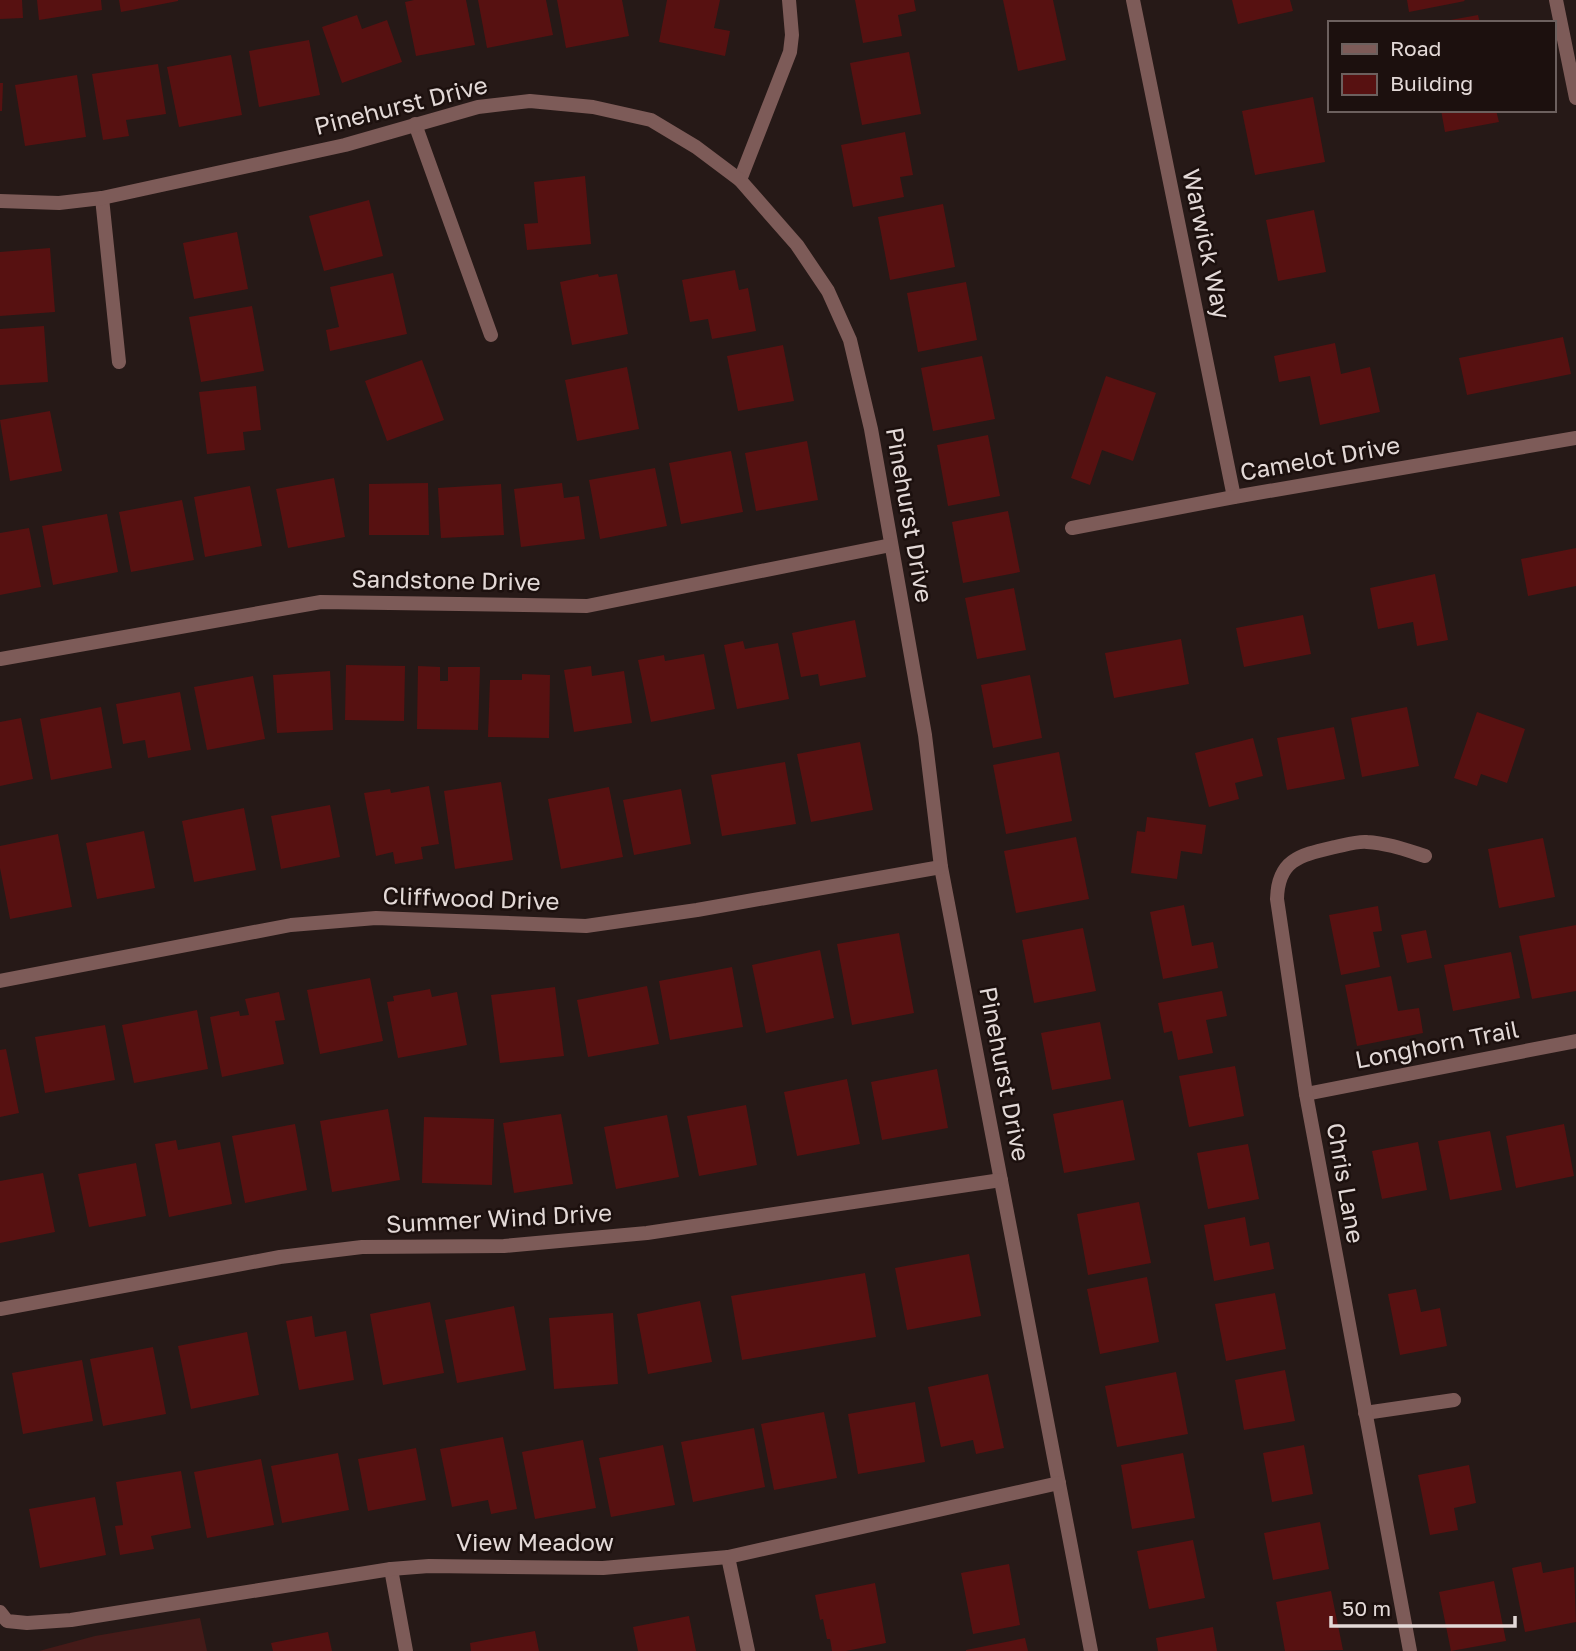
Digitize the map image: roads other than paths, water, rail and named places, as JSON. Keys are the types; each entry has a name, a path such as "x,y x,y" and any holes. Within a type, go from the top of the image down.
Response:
{"street":[{"path":"740,180 790,52 792,35 789,0"},
{"name":"Warwick Way","path":"1133,0 1234,496"},
{"path":"1556,0 1576,98"},
{"name":"Pinehurst Drive","path":"0,201 59,203 102,198 345,145 478,107 530,101 593,107 651,120 696,147 740,180 797,245 828,291 850,340 871,429 925,736 941,867 1091,1651"},
{"path":"415,124 491,335"},
{"path":"102,198 119,362"},
{"name":"Camelot Drive","path":"1072,528 1234,496 1576,438"},
{"name":"Sandstone Drive","path":"0,659 321,602 587,606 891,545"},
{"name":"Chris Lane","path":"1410,1651 1306,1094 1277,899 1277,883 1285,870 1302,855 1364,841 1395,846 1425,856"},
{"name":"Cliffwood Drive","path":"0,981 291,925 376,918 586,926 697,910 941,867"},
{"name":"Longhorn Trail","path":"1306,1094 1576,1041"},
{"name":"Summer Wind Drive","path":"0,1309 280,1257 362,1247 504,1246 648,1233 1001,1180"},
{"path":"1365,1413 1454,1400"},
{"name":"View Meadow","path":"3,1616 27,1623 71,1620 391,1569 429,1566 603,1568 729,1557 1059,1483"},
{"path":"729,1557 748,1651"},
{"path":"391,1569 406,1651"}]}
